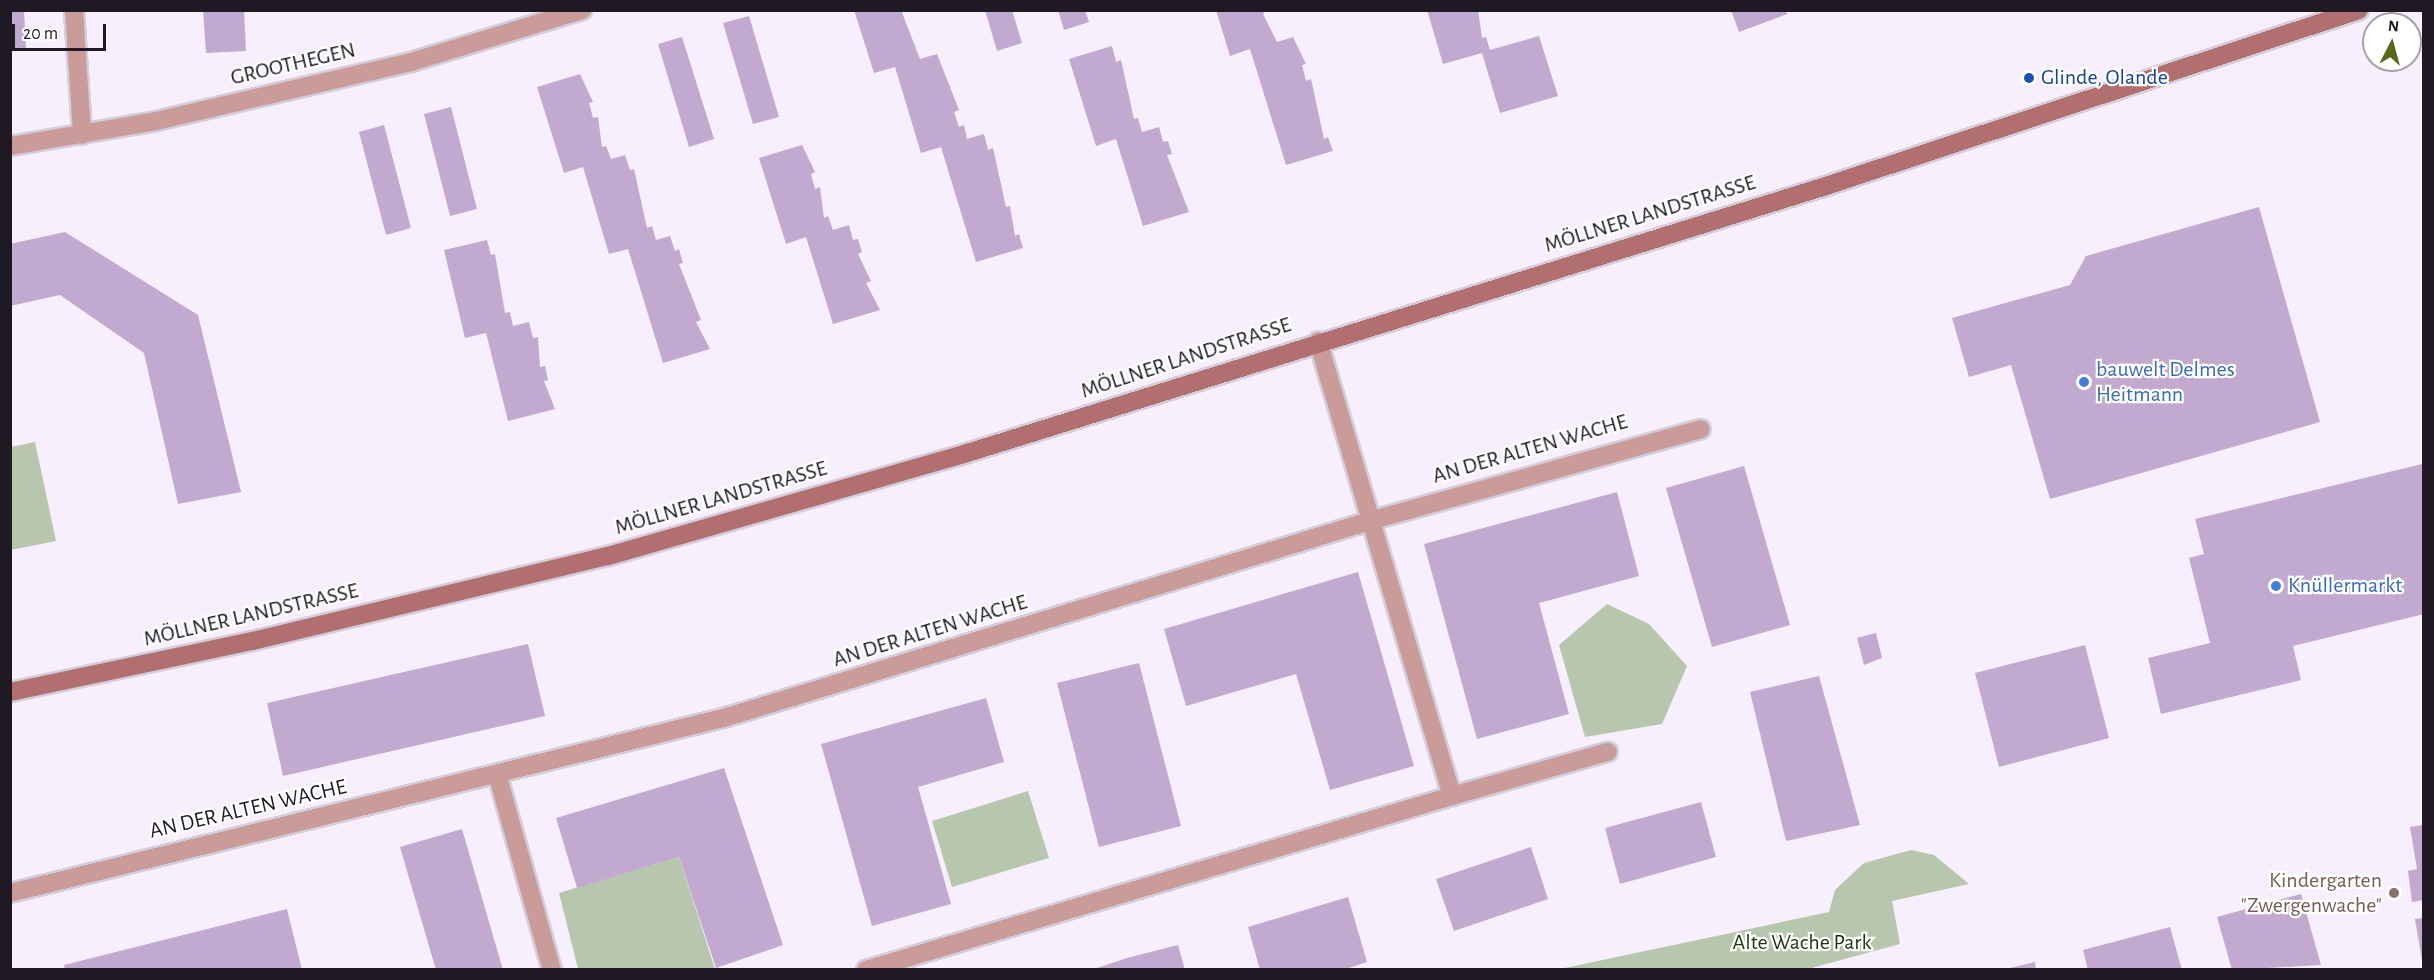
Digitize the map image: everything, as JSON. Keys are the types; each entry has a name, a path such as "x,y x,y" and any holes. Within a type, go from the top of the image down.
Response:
{"main road":[{"name":"MÖLLNER LANDSTRASSE","path":"10,692 253,641 608,556 964,454 1318,341 1829,185 2359,10"}],"street":[{"path":"74,10 82,135"},
{"name":"GROOTHEGEN","path":"10,146 82,135 411,62 582,10"},
{"path":"1318,341 1373,520 1452,796"},
{"name":"AN DER ALTEN WACHE","path":"10,893 207,841 498,777 766,705 1373,520 1701,429"},
{"path":"866,969 1608,752"},
{"path":"498,777 552,969"}],"green space":[{"path":"35,442 56,541 11,550 11,447"},
{"path":"1607,604 1649,624 1687,666 1662,724 1585,737 1559,645"},
{"path":"1028,791 1049,858 952,887 932,821"},
{"name":"Alte Wache Park","path":"1911,850 1934,855 1969,884 1892,901 1900,944 1808,969 1560,969 1829,912 1835,890 1864,863"},
{"path":"679,857 715,969 578,969 559,893"}],"building":[{"path":"10,10 24,10 26,48 10,49"},
{"path":"203,10 244,10 246,51 206,53"},
{"path":"854,10 901,10 920,59 937,54 959,110 954,112 959,127 964,125 967,139 984,134 988,150 993,148 1006,207 1010,206 1015,236 1019,234 1023,248 976,262 941,147 921,153 895,67 874,73"},
{"path":"985,10 1012,10 1022,43 997,51"},
{"path":"1058,10 1085,10 1089,22 1064,30"},
{"path":"1216,10 1267,10 1263,14 1277,42 1293,37 1306,64 1302,65 1306,81 1311,79 1324,139 1328,137 1333,151 1286,165 1250,49 1230,56"},
{"path":"1427,10 1478,10 1482,38 1486,37 1490,50 1539,36 1558,96 1500,113 1482,53 1443,64"},
{"path":"1731,10 1786,10 1787,14 1739,32"},
{"path":"749,16 779,117 753,124 723,23"},
{"path":"682,37 714,139 689,147 658,44"},
{"path":"1112,46 1116,62 1121,60 1134,119 1138,118 1142,132 1159,127 1163,142 1168,141 1172,154 1167,155 1189,212 1143,226 1116,139 1096,146 1069,59"},
{"path":"580,74 593,102 589,103 593,118 598,117 602,147 606,146 611,159 625,155 630,170 634,169 647,228 652,226 656,240 670,236 675,251 679,249 683,263 679,264 701,320 696,322 710,349 663,363 628,249 609,254 583,167 564,173 537,87"},
{"path":"451,107 477,209 450,216 424,114"},
{"path":"384,125 411,228 386,235 359,132"},
{"path":"802,145 815,172 811,174 815,189 820,187 824,218 828,216 833,230 849,225 853,240 858,239 862,252 858,254 871,281 866,283 880,310 833,324 806,237 786,244 759,158"},
{"path":"2259,207 2320,422 2050,499 2011,365 1969,377 1952,318 2070,285 2086,256"},
{"path":"65,232 198,315 241,492 178,504 144,353 60,295 10,306 10,244"},
{"path":"487,240 491,255 495,254 505,313 510,312 513,326 529,322 533,338 538,337 540,367 545,366 548,380 544,381 555,409 508,421 486,333 465,338 444,250"},
{"path":"2422,464 2424,614 2293,646 2301,680 2161,714 2148,658 2210,643 2189,558 2204,554 2195,519"},
{"path":"1744,466 1790,625 1712,647 1666,488"},
{"path":"1617,492 1639,576 1539,603 1569,714 1477,739 1424,544"},
{"path":"1358,572 1414,766 1330,790 1296,674 1186,706 1164,629"},
{"path":"1876,633 1882,658 1864,665 1857,638"},
{"path":"528,644 545,716 283,776 267,703"},
{"path":"2085,645 2109,738 1999,767 1975,673"},
{"path":"1139,663 1181,826 1099,847 1057,683"},
{"path":"1819,676 1860,825 1786,841 1750,692"},
{"path":"986,698 1004,762 918,787 951,904 872,926 821,744"},
{"path":"724,768 783,945 716,968 679,857 577,888 556,818"},
{"path":"1701,802 1716,857 1620,884 1605,828"},
{"path":"2424,825 2424,900 2412,902 2408,871 2417,869 2410,827"},
{"path":"462,829 503,970 436,970 400,847"},
{"path":"1531,847 1548,899 1454,931 1436,879"},
{"path":"2301,894 2321,965 2232,970 2217,917"},
{"path":"1348,897 1367,962 1343,970 1260,970 1248,927"},
{"path":"287,909 302,970 65,970 64,965"},
{"path":"2424,918 2424,960 2422,960 2415,919"},
{"path":"2170,927 2182,970 2088,970 2083,950"},
{"path":"1178,945 1185,970 1091,970 1127,958"},
{"path":"2035,962 2036,970 2006,969"}],"place":[{"name":"Glinde, Olande","path":"2029,78"},
{"name":"bauwelt Delmes Heitmann","path":"2084,382"},
{"name":"Knüllermarkt","path":"2276,586"},
{"name":"Kindergarten \"Zwergenwache\"","path":"2394,893"}]}
